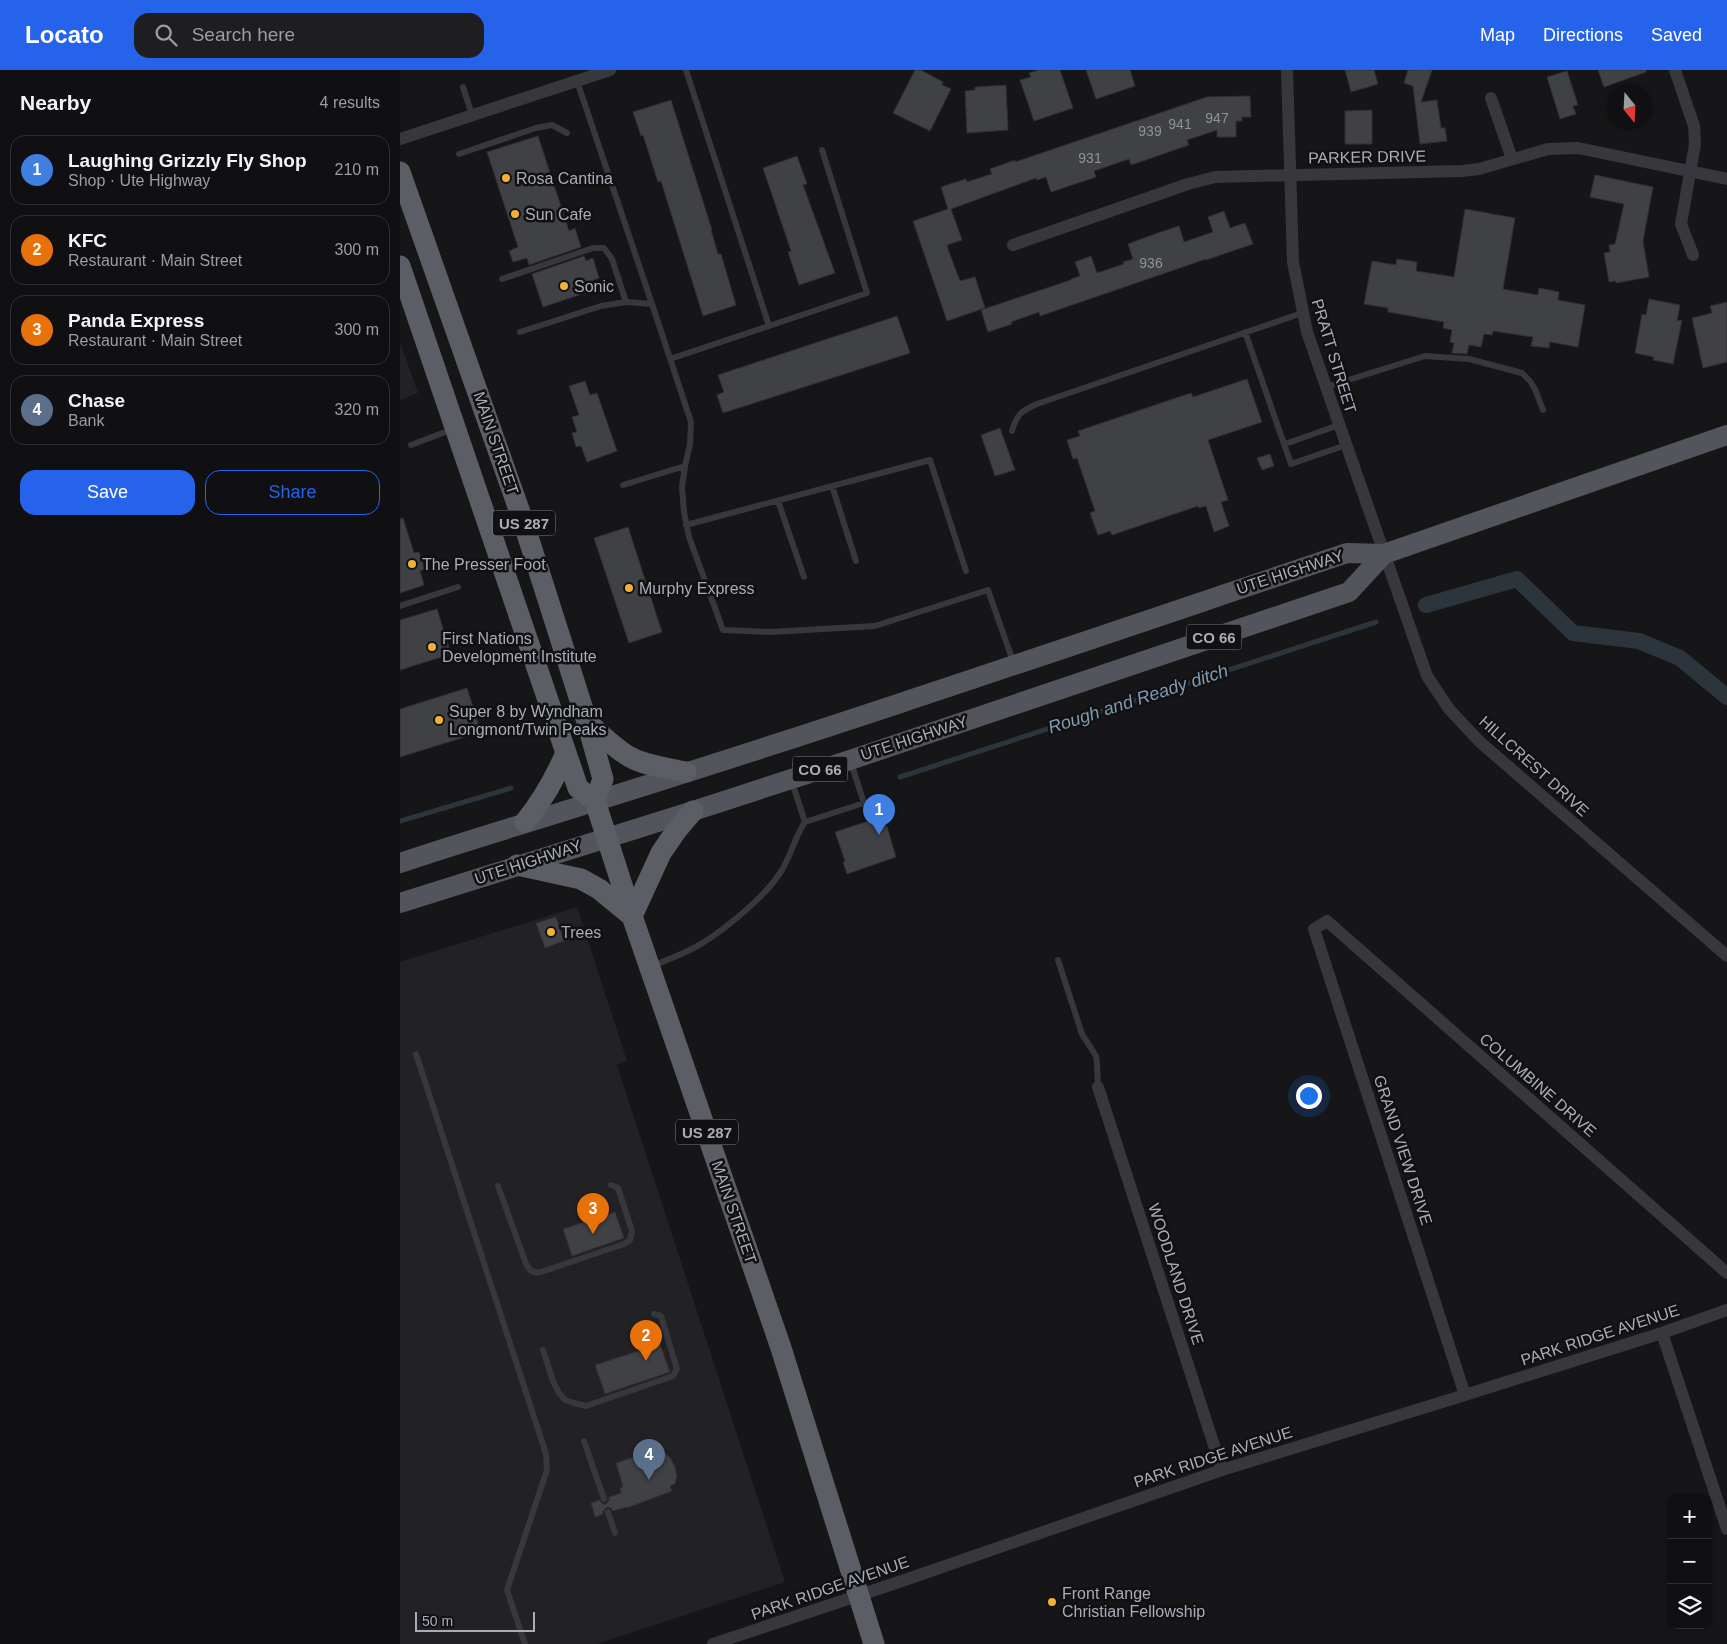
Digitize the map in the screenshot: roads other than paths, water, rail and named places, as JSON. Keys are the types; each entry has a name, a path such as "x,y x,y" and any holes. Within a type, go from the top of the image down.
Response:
{"highway":[{"name":"MAIN STREET","path":"400,172 522,518 587,722 603,779 595,801"},
{"name":"MAIN STREET","path":"400,266 578,788 595,801 632,916 780,1348 859,1595"},
{"path":"587,722 616,748 631,758 656,766 686,772"},
{"path":"525,822 550,787 566,753"},
{"path":"517,865 582,879 599,889 632,916 661,853 693,811"},
{"name":"US 287","path":"859,1595 874,1644"}],"main road":[{"name":"UTE HIGHWAY","path":"400,862 686,772 1014,665 1347,553 1384,554 1727,435"},
{"name":"UTE HIGHWAY","path":"400,903 850,760 1349,592 1384,554"}],"street":[{"path":"400,139 610,70"},
{"name":"PRATT STREET","path":"1287,70 1293,262 1302,313 1384,554"},
{"path":"1675,70 1694,126 1696,144 1681,224 1693,255"},
{"path":"1491,98 1512,159"},
{"name":"PARKER DRIVE","path":"1013,244 1188,184 1215,177 1462,171 1479,169 1548,149 1578,148 1727,179"},
{"name":"HILLCREST DRIVE","path":"1384,554 1427,676 1449,710 1480,742 1727,956"},
{"name":"COLUMBINE DRIVE","path":"1327,921 1727,1273"},
{"name":"GRAND VIEW DRIVE","path":"1327,921 1314,929 1465,1395"},
{"name":"WOODLAND DRIVE","path":"1098,1088 1222,1470"},
{"name":"PARK RIDGE AVENUE","path":"713,1644 1222,1470 1662,1333 1727,1310"},
{"path":"1662,1333 1727,1529"}],"lane":[{"path":"686,70 769,326"},
{"path":"577,81 691,422 690,444 682,487 686,525 688,537 723,630 770,632 875,626 988,590 1014,665"},
{"path":"463,87 472,115"},
{"path":"459,154 536,128 552,125 566,133"},
{"path":"670,359 867,293 822,150"},
{"path":"502,279 593,248 604,248 612,259 626,302"},
{"path":"520,332 601,306 626,302 652,304"},
{"path":"1012,431 1016,419 1022,410 1302,313"},
{"path":"1245,332 1291,464 1346,445"},
{"path":"1326,387 1425,356 1469,359 1522,373 1535,389 1543,410"},
{"path":"1285,444 1339,425"},
{"path":"411,445 454,429"},
{"path":"686,525 930,460 966,571"},
{"path":"623,485 685,466"},
{"path":"832,486 856,561"},
{"path":"778,501 804,577"},
{"path":"400,606 458,586"},
{"path":"650,967 691,950 761,896 788,861 796,837 805,822 864,803 850,760"},
{"path":"791,778 805,822"},
{"path":"1058,960 1082,1034 1096,1056 1098,1088"},
{"path":"416,1054 546,1454 547,1470 507,1590 525,1644"},
{"path":"498,1186 526,1264 531,1271 538,1273 624,1244 630,1240 632,1231 618,1188 611,1185"},
{"path":"543,1350 553,1381 565,1400 586,1406 673,1376 677,1369 669,1342 661,1316 654,1314"},
{"path":"584,1441 604,1499"},
{"path":"608,1512 615,1533"}],"waterway":[{"name":"Rough and Ready ditch","path":"1426,605 1517,579 1573,633 1639,641 1680,658 1727,697"},
{"name":"Rough and Ready ditch","path":"900,777 1376,622"},
{"name":"Rough and Ready ditch","path":"400,821 511,788"}],"place":[{"name":"Rosa Cantina","path":"506,178"},
{"name":"Sun Cafe","path":"515,214"},
{"name":"Sonic","path":"564,286"},
{"name":"The Presser Foot","path":"412,564"},
{"name":"Murphy Express","path":"629,588"},
{"name":"First Nations Development Institute","path":"432,647"},
{"name":"Super 8 by Wyndham Longmont/Twin Peaks","path":"439,720"},
{"name":"Laughing Grizzly Fly Shop","path":"879,835"},
{"name":"Trees","path":"551,932"},
{"name":"Panda Express","path":"593,1234"},
{"name":"KFC","path":"646,1361"},
{"name":"Chase","path":"649,1480"},
{"name":"Front Range Christian Fellowship","path":"1052,1602"}]}
